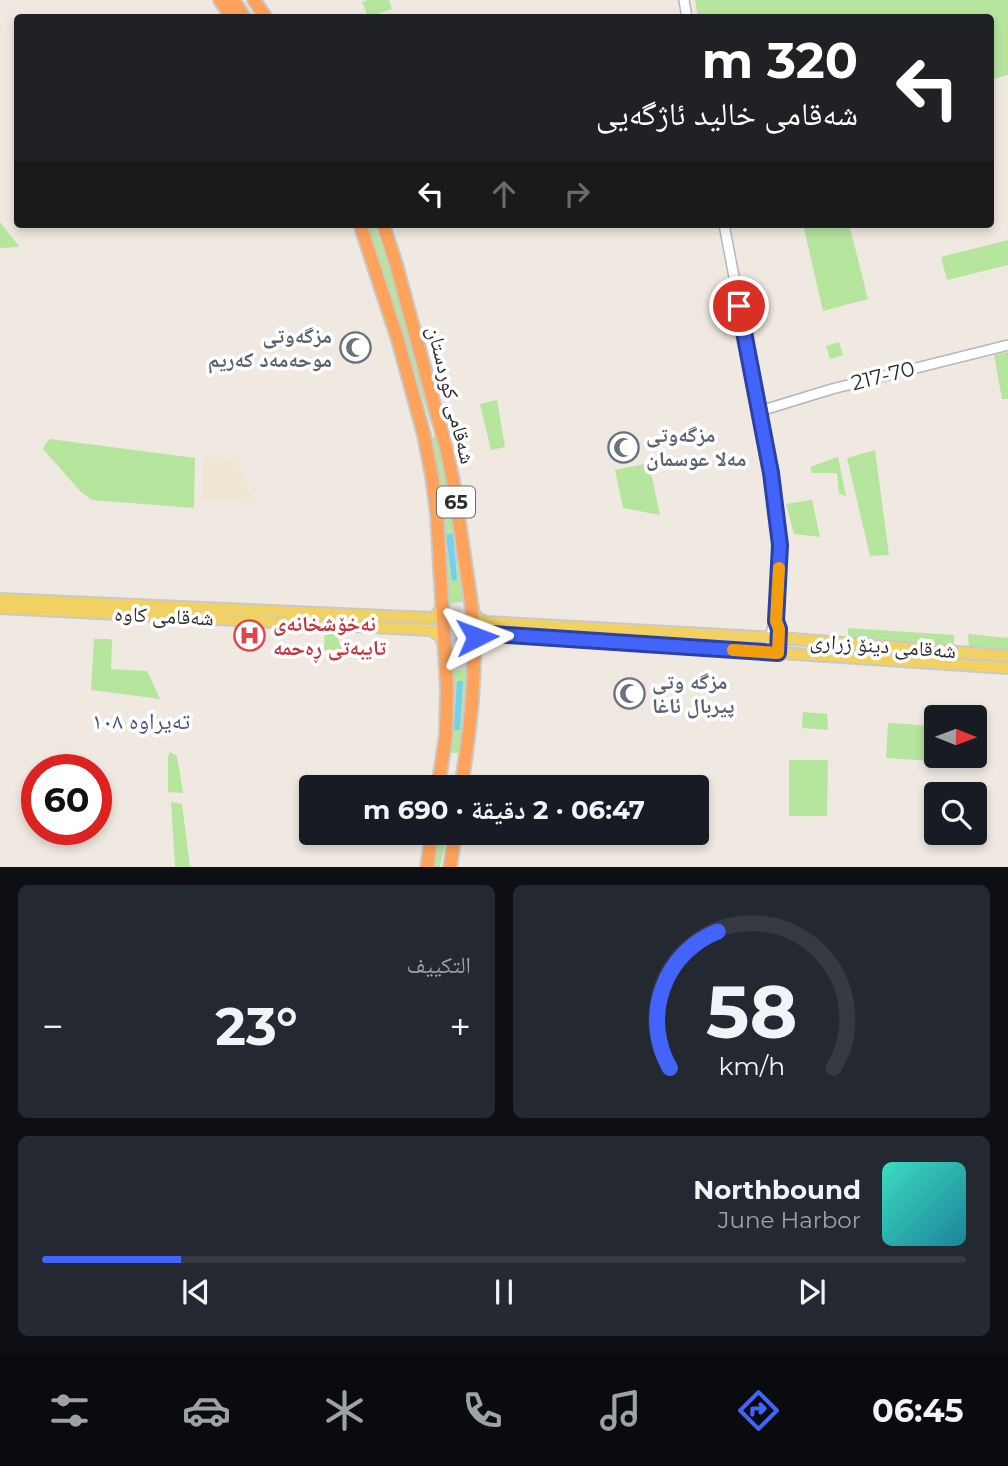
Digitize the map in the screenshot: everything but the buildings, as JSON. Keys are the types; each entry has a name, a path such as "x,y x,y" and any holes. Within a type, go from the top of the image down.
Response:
{"highway":[{"path":"254,0 265,14"},
{"name":"شەقامی کوردستان","path":"363,228 397,336 424,435 432,476 437,514 447,689 440,775"},
{"name":"شەقامی کوردستان","path":"384,228 442,431 453,481 472,609 474,670 463,775"},
{"path":"424,435 442,431"},
{"path":"442,763 447,756 456,754 464,768"},
{"path":"427,867 430,845"},
{"path":"450,867 453,845"}],"main road":[{"name":"شەقامی کاوە","path":"0,599 18,604 425,622"},
{"name":"شەقامی کاوە","path":"0,608 18,604"},
{"path":"442,605 438,614 425,622 440,636 444,647"},
{"path":"472,609 474,615 491,628 480,634 474,646"},
{"name":"شەقامی دینۆ زراری","path":"491,628 775,638 1008,656"},
{"name":"شەقامی دینۆ زراری","path":"491,628 1008,668"}],"street":[{"path":"725,228 771,473 780,545 776,621 779,629 774,652"},
{"name":"217-70","path":"760,411 832,389 1008,345"}],"shaded area":[{"path":"204,456 234,459 255,503 202,500"},
{"path":"465,608 466,642 450,643 449,609"},
{"path":"453,656 468,656 467,670 452,670"}],"green space":[{"path":"389,0 392,9 367,14 362,2"},
{"path":"695,0 1008,0 1008,75 994,79 994,14 697,14"},
{"path":"0,222 19,246 18,247 0,248"},
{"path":"367,228 375,228 398,294 434,422 433,427 430,422 392,297"},
{"path":"804,228 850,228 868,299 823,311"},
{"path":"1008,240 1008,265 947,280 941,257"},
{"path":"839,342 843,355 830,359 826,346"},
{"path":"1008,352 1008,399 1002,399 994,355"},
{"path":"497,400 505,447 491,450 480,404"},
{"path":"437,436 453,522 463,602 449,603 443,525 429,438"},
{"path":"50,439 195,458 194,508 92,500 81,492 43,449"},
{"path":"875,450 889,555 870,556 847,458"},
{"path":"838,457 846,496 839,494 837,473 812,473 810,467"},
{"path":"649,463 660,515 623,508 615,470"},
{"path":"812,500 820,537 794,534 786,504"},
{"path":"848,628 954,635 954,648 848,641"},
{"path":"325,629 335,630 342,650 324,650"},
{"path":"968,634 1008,638 1008,651 969,648"},
{"path":"94,639 112,641 111,669 147,671 160,699 91,690"},
{"path":"452,649 467,650 465,705 459,753 450,753"},
{"path":"803,712 827,714 828,730 802,728"},
{"path":"888,723 924,725 924,761 886,758"},
{"path":"170,752 177,756 183,793 168,792"},
{"path":"789,760 828,760 827,816 789,816"},
{"path":"171,802 182,804 190,867 175,867"},
{"path":"437,845 445,845 440,867 432,867"}],"water":[{"path":"453,533 457,580 452,581 446,535"},
{"path":"457,681 463,681 460,730 454,730"}],"slow traffic":[{"path":"733,650 778,653 779,629 776,621 779,568"}],"place":[{"name":"مزگەوتی موحەمەد کەریم","path":"355,348"},
{"name":"مزگەوتی مەلا عوسمان","path":"623,447"},
{"name":"نەخۆشخانەی تایبەتی ڕەحمە","path":"250,636"},
{"name":"مزگه وتى پيربال ئاغا","path":"629,694"}],"district":[{"name":"تەیراوە ١٠٨","path":"141,721"}],"route":[{"path":"477,637 480,634 492,634 778,653 779,629 776,621 780,545 771,473 739,306"}]}
